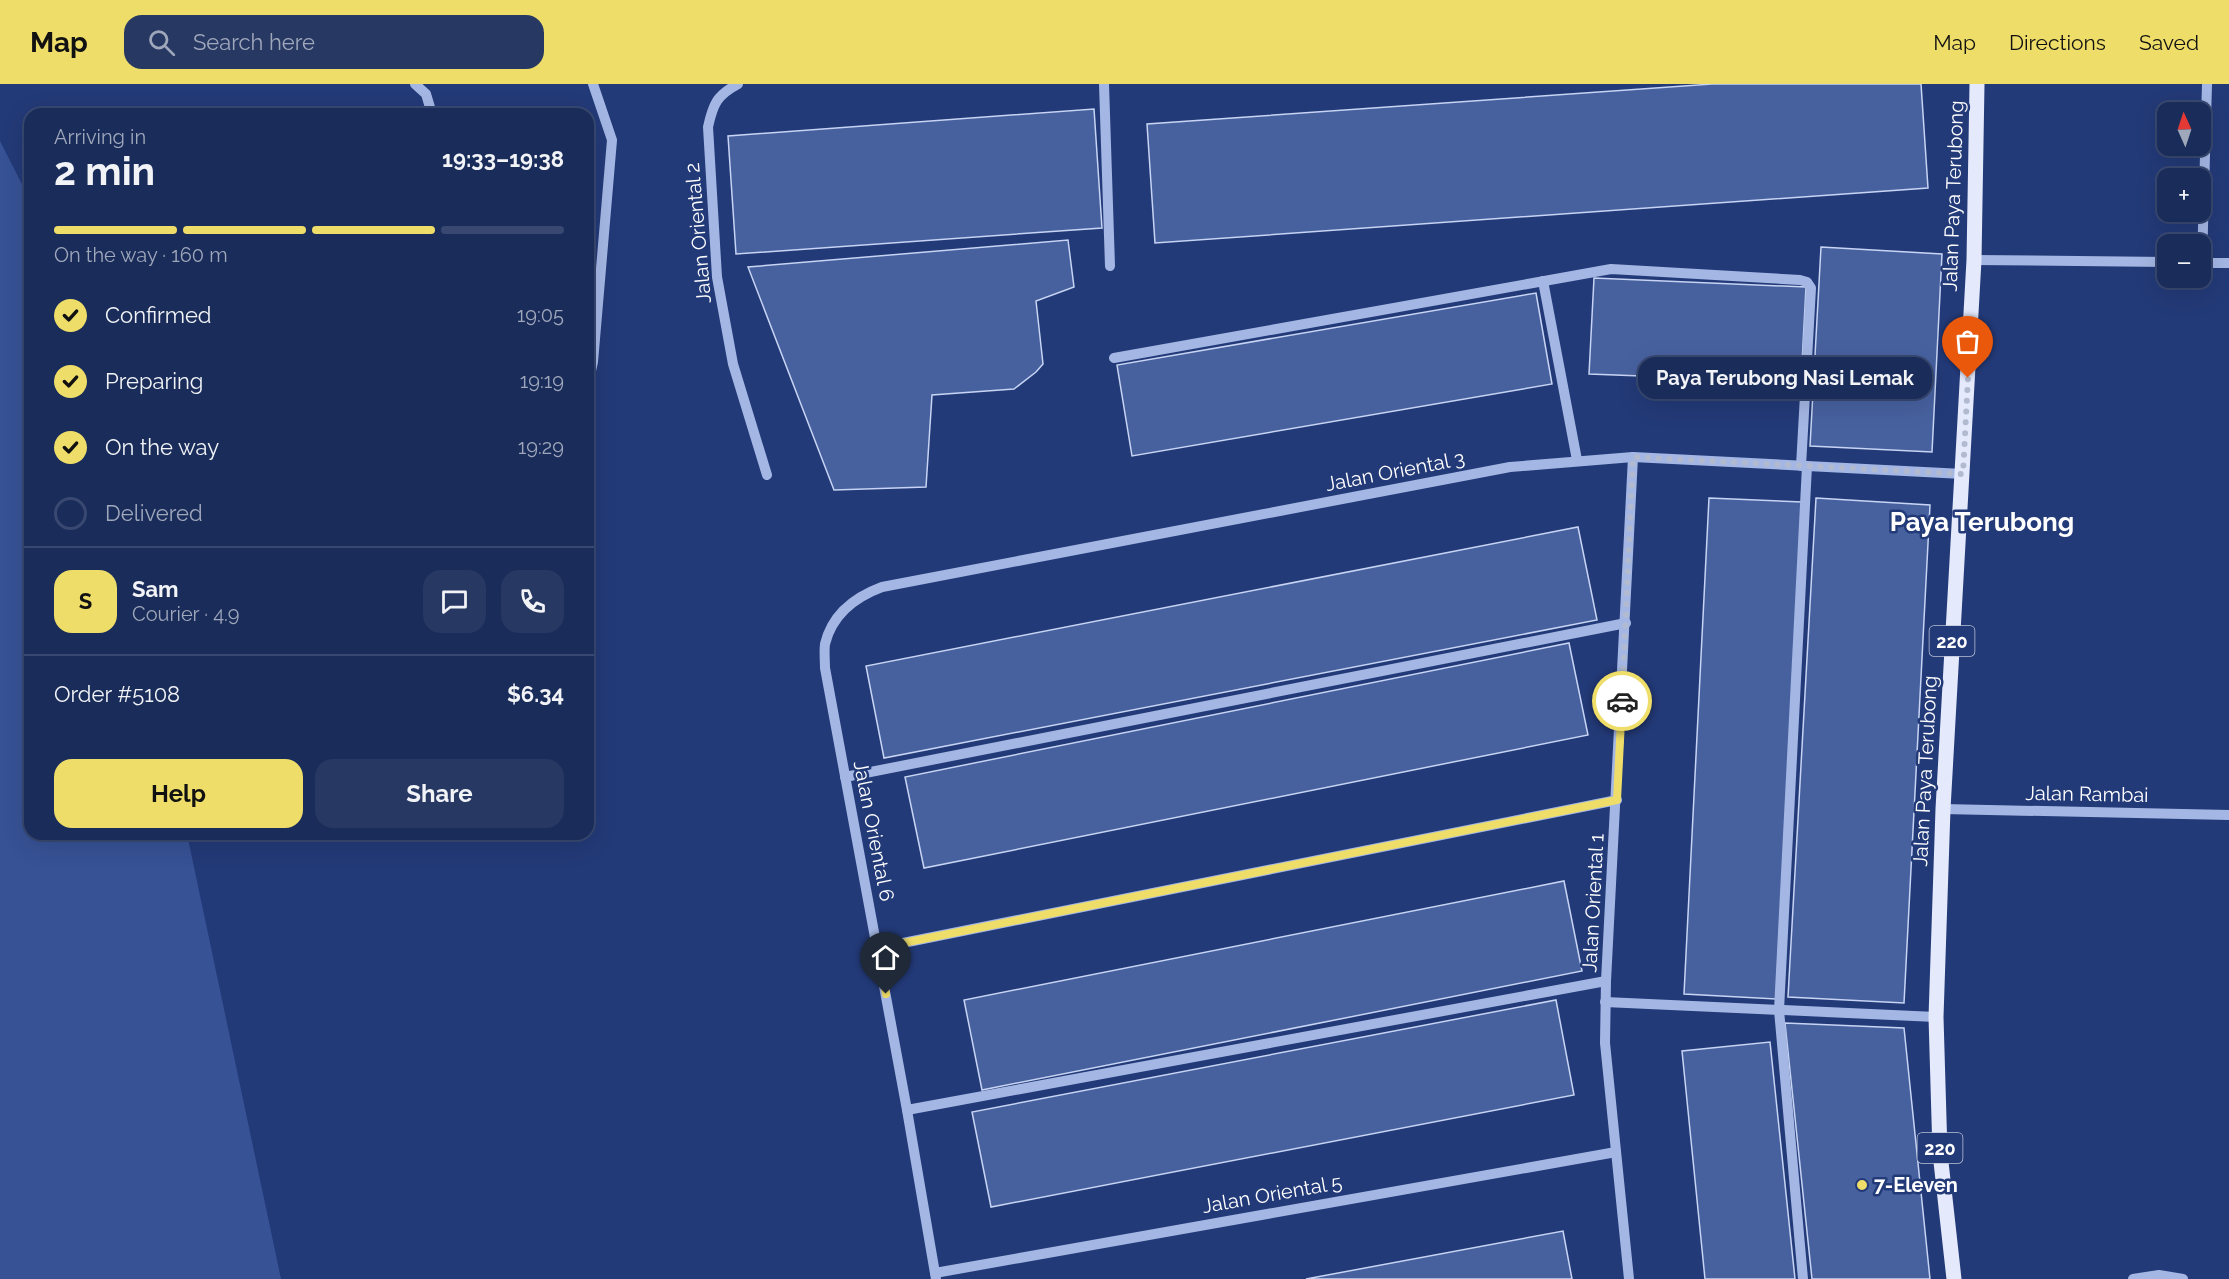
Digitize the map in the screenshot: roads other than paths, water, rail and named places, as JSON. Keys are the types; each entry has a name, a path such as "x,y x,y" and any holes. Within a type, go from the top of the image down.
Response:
{"main road":[{"name":"Jalan Paya Terubong","path":"1954,1279 1940,1153 1936,1017 1943,809 1974,260 1977,84"}],"street":[{"path":"415,84 426,94 430,108"},
{"path":"593,84 612,140 594,350"},
{"name":"Jalan Oriental 2","path":"738,84 722,93 712,110 708,126 717,277 733,364 766,475"},
{"path":"1104,84 1110,266"},
{"path":"2202,234 2207,84"},
{"path":"1974,260 2157,262"},
{"path":"2211,263 2229,263"},
{"path":"1114,358 1611,269 1807,282 1811,288 1779,1010 1803,1279"},
{"path":"1543,281 1577,460"},
{"name":"Jalan Oriental 3","path":"845,608 862,594 882,587 1510,467 1633,457 1963,474"},
{"name":"Jalan Oriental 1","path":"1629,1279 1605,1043 1605,1002 1633,457"},
{"name":"Jalan Oriental 6","path":"845,608 825,645 825,668 878,948 936,1276"},
{"path":"845,777 1626,623"},
{"path":"878,948 1617,800"},
{"name":"Jalan Rambai","path":"1943,809 2229,815"},
{"path":"907,1110 1606,981"},
{"path":"1605,1002 1936,1017"},
{"name":"Jalan Oriental 5","path":"936,1276 1616,1152"},
{"path":"2133,1279 2159,1275 2183,1279"}],"place":[{"name":"Paya Terubong Nasi Lemak","path":"1968,378"},
{"name":"7-Eleven","path":"1862,1185"}],"district":[{"name":"Paya Terubong","path":"1982,522"}]}
